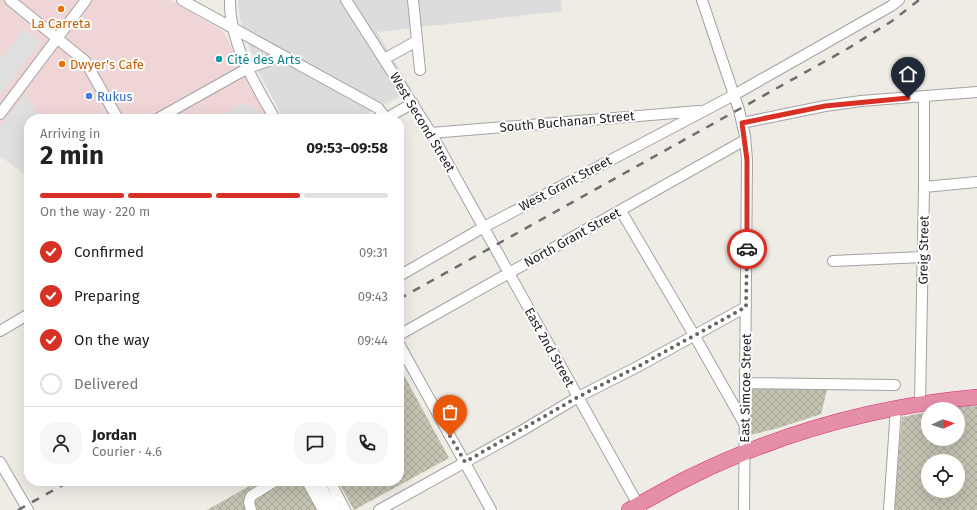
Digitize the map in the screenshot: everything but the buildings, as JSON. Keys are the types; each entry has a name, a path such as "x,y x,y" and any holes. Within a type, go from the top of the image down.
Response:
{"highway":[{"path":"636,508 688,478 744,453 806,430 896,408 977,397"}],"street":[{"path":"10,0 85,61 115,114"},
{"path":"0,114 86,0"},
{"path":"182,0 232,29 378,108 382,114"},
{"path":"230,0 232,29 248,68 272,114"},
{"name":"West Second Street","path":"346,0 431,133 494,247"},
{"path":"413,0 420,70"},
{"name":"East Simcoe Street","path":"702,0 734,95 745,140 747,167 744,510"},
{"name":"West Grant Street","path":"404,273 484,227 734,95 891,6 899,0"},
{"path":"384,59 417,41"},
{"path":"166,114 248,68 282,56"},
{"path":"742,123 825,106 861,101 977,92"},
{"name":"Greig Street","path":"920,404 924,96"},
{"path":"392,114 413,103"},
{"name":"South Buchanan Street","path":"431,133 702,111"},
{"name":"North Grant Street","path":"404,331 621,211 745,140"},
{"path":"924,187 977,182"},
{"path":"621,211 745,425"},
{"name":"East 2nd Street","path":"494,247 578,397 636,508"},
{"path":"833,261 923,257"},
{"path":"379,510 578,397 637,367 746,307"},
{"path":"0,331 24,317"},
{"path":"404,353 491,510"},
{"path":"746,382 895,385"},
{"path":"889,510 896,408"},
{"path":"0,462 27,508"},
{"path":"251,510 249,502 251,496 267,486"},
{"path":"310,486 323,510"},
{"path":"321,486 334,510"},
{"path":"333,486 345,510"}],"shaded area":[{"path":"0,0 170,0 224,32 265,114 24,114 24,171 0,125"},
{"path":"238,0 561,0 562,11 377,32 412,90 366,114 281,114 258,71 240,19"},
{"path":"24,29 41,42 0,95 0,60"},
{"path":"26,93 37,114 24,114 24,174 0,156 0,126"},
{"path":"243,103 248,108 254,105 259,114 223,114"},
{"path":"404,375 449,458 404,483"},
{"path":"752,387 827,390 821,414 775,429 750,435"},
{"path":"977,405 977,510 894,510 902,417 921,413 921,446 965,446 965,406"},
{"path":"249,486 304,486 317,510 207,510"},
{"path":"341,486 398,486 354,510"}],"railway":[{"path":"404,296 847,49 892,21 919,0"},
{"path":"18,510 61,486"}],"way so far":[{"path":"450,436 465,462 578,397 637,367 746,307 747,249"}],"place":[{"name":"La Carreta","path":"61,9"},
{"name":"Cité des Arts","path":"219,59"},
{"name":"Dwyer's Cafe","path":"62,64"},
{"name":"Rukus","path":"89,96"}],"route":[{"path":"747,249 747,160 745,136 742,123 825,106 861,101 908,98"}]}
